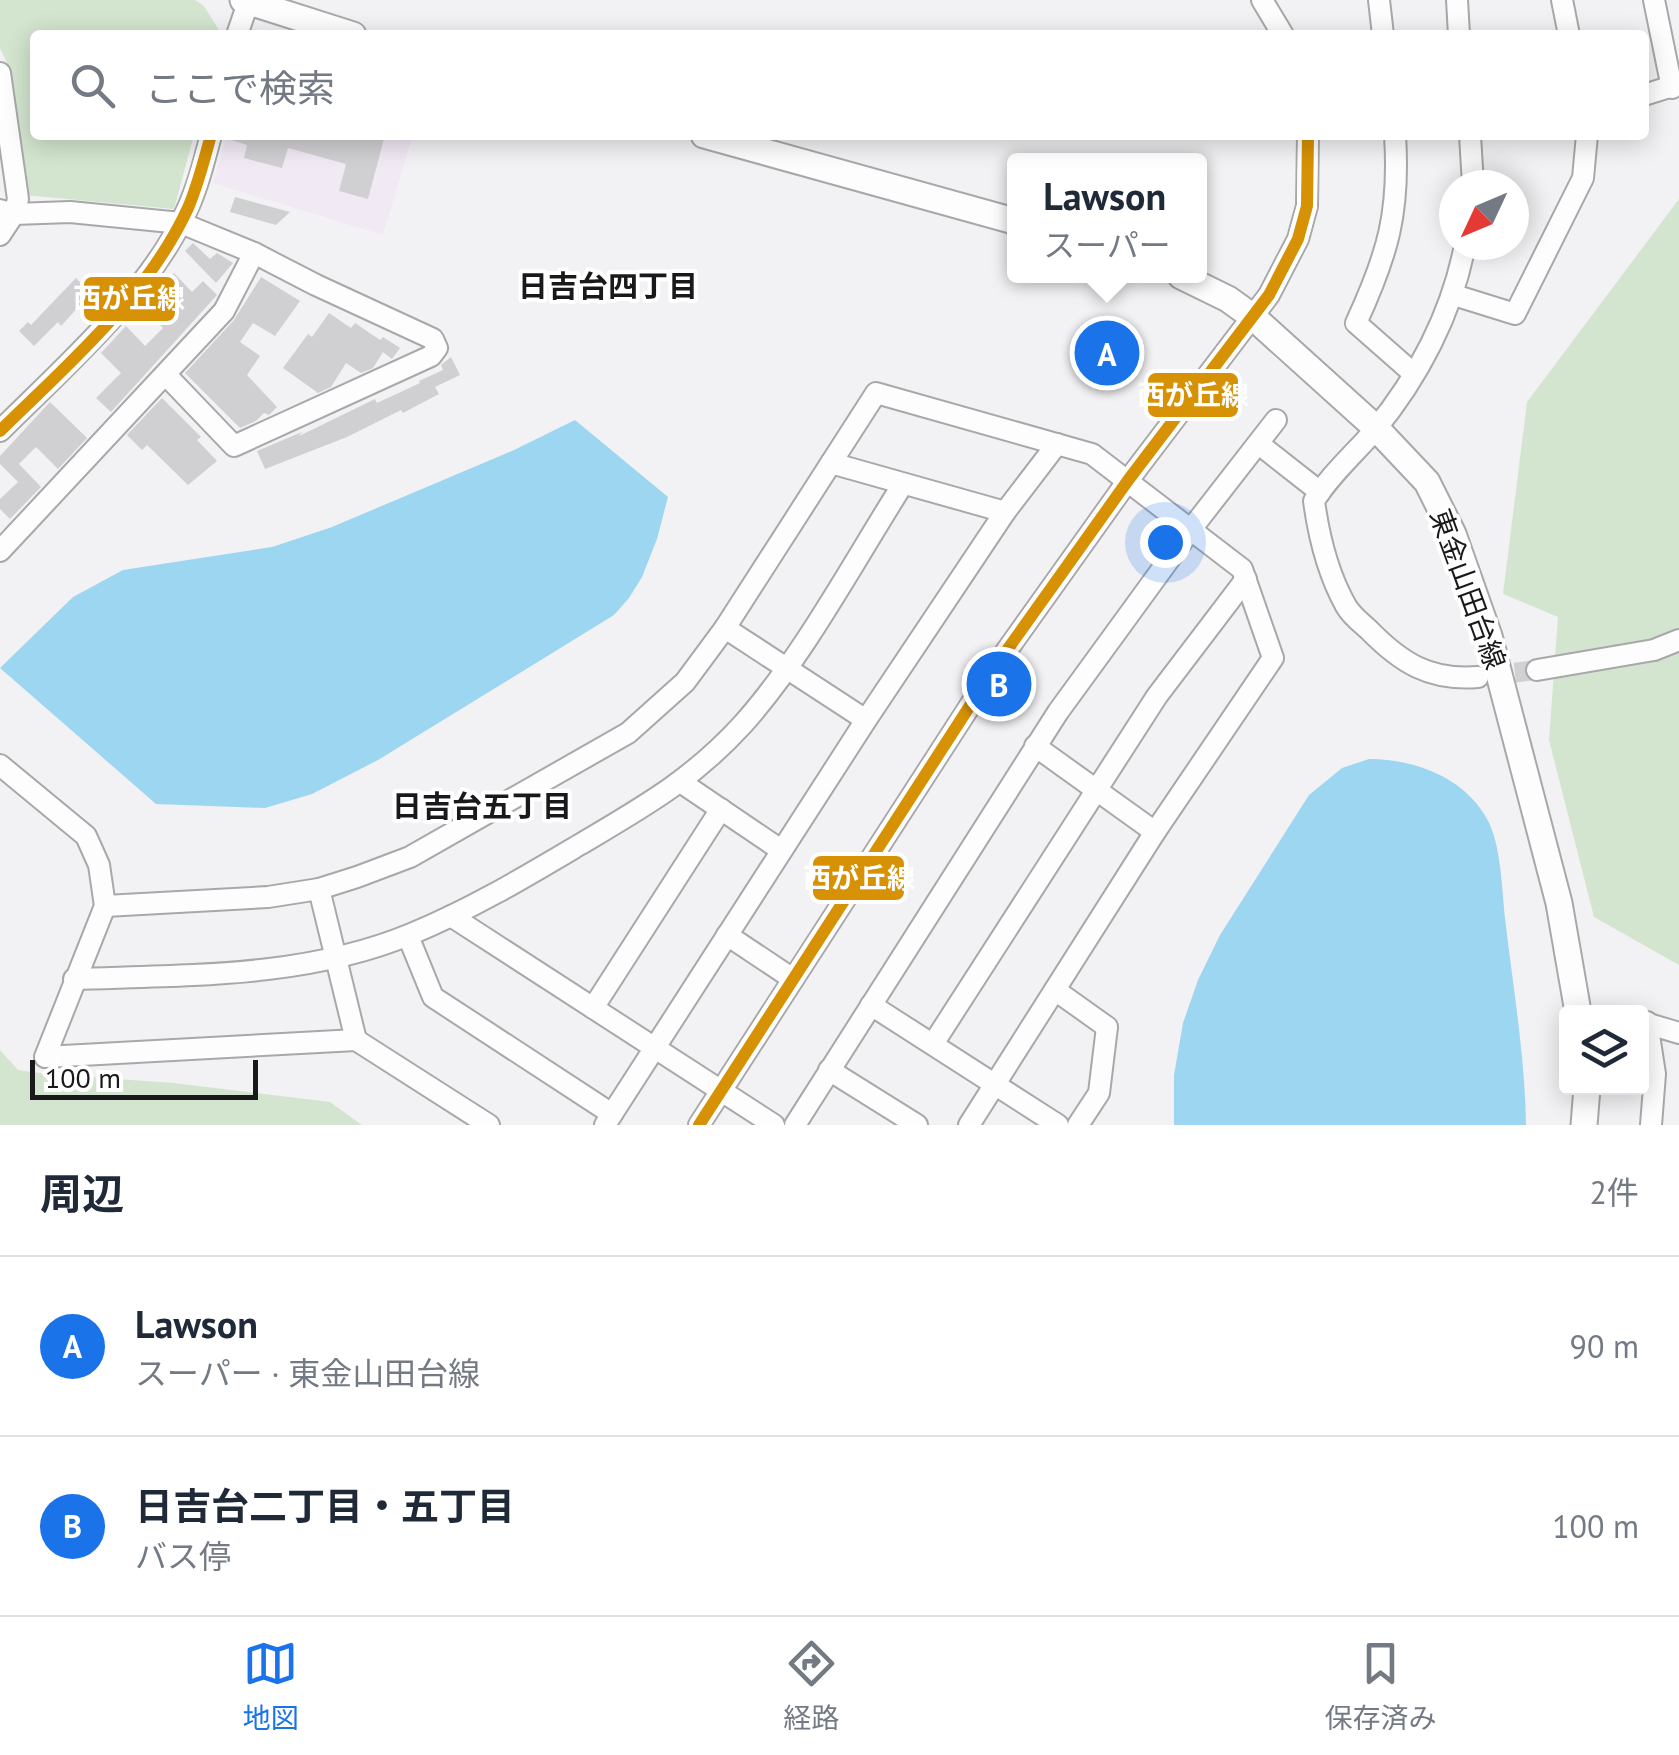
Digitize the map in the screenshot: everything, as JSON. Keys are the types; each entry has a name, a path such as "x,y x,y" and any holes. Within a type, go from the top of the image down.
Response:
{"main road":[{"path":"246,1 337,30"},
{"path":"722,140 1007,219"},
{"name":"東金山田台線","path":"1195,283 1228,299 1253,318 1376,428 1427,482 1453,534 1489,636 1559,903 1577,1005"},
{"path":"1584,1125 1586,1095"}],"street":[{"path":"1262,0 1280,30"},
{"path":"1379,0 1382,30"},
{"path":"1457,0 1459,30"},
{"path":"1562,0 1568,30"},
{"path":"1649,94 1675,86 1654,0"},
{"path":"238,30 246,1"},
{"path":"0,74 18,199 7,212 0,235"},
{"path":"0,431 155,265 198,186 210,140"},
{"path":"699,1125 995,667 1129,480 1269,295 1298,240 1306,206 1308,140"},
{"path":"1394,140 1398,179 1391,234 1378,277 1356,323 1414,374"},
{"path":"1470,140 1472,170"},
{"path":"1454,295 1515,314 1583,178 1587,140"},
{"path":"7,212 70,212 181,223 254,252 316,286 433,339 437,348 431,356 234,446 166,375"},
{"path":"0,550 224,311 254,252"},
{"path":"1462,260 1454,295 1414,374 1376,428 1314,501 1320,542 1348,610 1389,651 1429,674 1452,679 1478,677"},
{"path":"105,906 268,897 319,889 410,857 628,734 685,682 725,628 876,393 1092,454 1242,569 1274,658 1154,832 968,1125"},
{"path":"794,1125 1036,746 1192,528 1276,420"},
{"path":"408,936 433,997 608,1119 1004,512 1058,444"},
{"path":"1259,444 1320,492"},
{"path":"831,463 1004,512"},
{"path":"74,979 227,974 336,958 408,936 528,875 682,783 745,722 786,667 903,484"},
{"path":"933,1044 1157,696 1246,579"},
{"path":"725,628 866,720"},
{"path":"1537,670 1654,650 1679,640"},
{"path":"1036,746 1154,832"},
{"path":"0,765 86,836 99,864 105,906 45,1057 356,1040 489,1125"},
{"path":"682,783 781,850"},
{"path":"593,1008 721,809"},
{"path":"319,889 356,1040"},
{"path":"451,916 774,1125"},
{"path":"727,934 793,979"},
{"path":"1055,990 1107,1027 1099,1094 1078,1125"},
{"path":"871,1004 1058,1125"},
{"path":"1649,1024 1679,1033"},
{"path":"1649,1046 1655,1074 1651,1125"},
{"path":"830,1070 917,1125"}],"shaded area":[{"path":"226,140 412,140 383,235 213,183"}],"green space":[{"path":"0,0 195,0 204,6 219,30 30,30 30,140 193,140 174,209 24,195 12,74 0,48"},
{"path":"1679,199 1679,965 1594,917 1549,740 1558,617 1503,594 1527,402"},
{"path":"0,1050 18,1070 330,1102 362,1125 0,1125"}],"water":[{"path":"575,420 668,497 657,539 629,598 614,615 378,760 312,794 265,808 156,804 0,668 73,597 123,570 272,547 332,527"},
{"path":"1369,759 1403,762 1436,773 1477,804 1492,829 1518,1022 1526,1125 1174,1125 1174,1075 1183,1023 1220,935 1309,795 1342,768"}],"building":[{"path":"231,140 384,140 368,199 339,191 346,164 288,148 282,168 244,158 247,145"},
{"path":"235,197 290,212 276,225 230,212"},
{"path":"193,243 210,259 217,253 233,263 216,283 185,251"},
{"path":"174,273 192,292 203,281 217,295 111,412 96,398 121,373 101,353 126,326 145,346 163,328 142,306"},
{"path":"261,277 300,301 275,336 253,323 240,342 260,356 247,375 277,407 269,415 264,413 240,428 185,373 234,320"},
{"path":"76,278 91,293 61,326 58,322 34,346 19,331 28,322 31,325"},
{"path":"329,313 351,328 355,323 400,348 392,359 383,352 373,368 361,373 346,363 331,387 318,393 283,368"},
{"path":"1081,336 1119,356 1109,377 1071,357"},
{"path":"451,357 460,375 435,387 439,394 403,413 401,410 347,437 265,469 257,451 420,383 443,370 441,365"},
{"path":"162,398 201,437 197,440 217,461 188,485 147,445 142,450 127,435"},
{"path":"50,402 87,438 58,469 36,447 19,464 41,487 10,519 0,509 0,499 18,482 0,464 0,456"}],"tunnel":[{"path":"1485,676 1537,670"}],"transit line":[{"name":"西が丘線","path":"0,431 104,328 151,271 188,208 210,140"},
{"name":"西が丘線","path":"699,1125 995,667 1129,479 1269,295 1298,239 1307,206 1308,140"}],"place":[{"name":"Lawson","path":"1107,353"},
{"name":"日吉台二丁目・五丁目","path":"999,684"}],"district":[{"name":"日吉台四丁目","path":"608,287"},
{"name":"日吉台五丁目","path":"482,807"}]}
